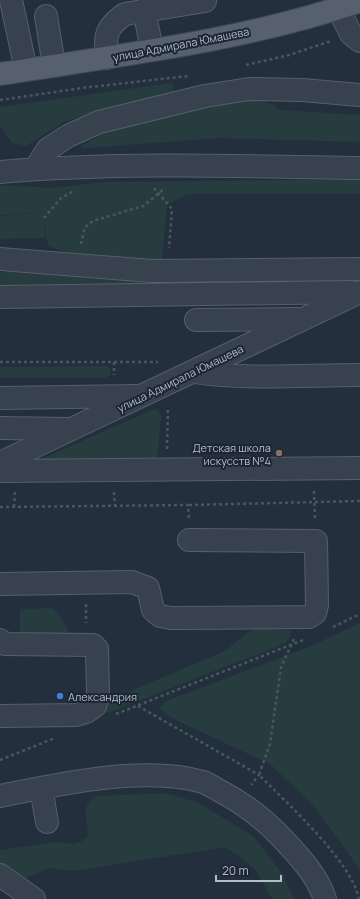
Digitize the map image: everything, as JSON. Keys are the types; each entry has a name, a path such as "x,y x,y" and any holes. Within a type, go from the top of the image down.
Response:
{"main road":[{"name":"улица Адмирала Юмашева","path":"0,74 107,58 246,33 346,4"}],"street":[{"path":"11,0 26,70"},
{"path":"107,58 105,40 108,32 116,20 125,14 205,1"},
{"path":"346,4 355,38"},
{"path":"144,10 152,50"},
{"path":"46,16 54,66"},
{"path":"35,169 48,149 68,136 99,122 205,96 249,89 302,90 360,94"},
{"path":"0,172 35,169 236,166 360,168"},
{"path":"0,259 79,266 168,271 360,268"},
{"path":"0,297 359,292"},
{"name":"улица Адмирала Юмашева","path":"0,463 144,396 359,292"},
{"path":"196,320 303,319"},
{"path":"194,372 212,375 242,376 360,375"},
{"path":"0,398 144,396"},
{"path":"0,428 72,429"},
{"path":"0,472 360,468"},
{"path":"0,584 132,582 148,588 153,610 160,616 308,627 317,605 316,541 189,540"},
{"path":"0,640 5,644 93,644 97,648 98,695 95,706 86,712 76,715 0,716"},
{"path":"0,796 89,780 166,775 205,782 236,799 265,820 304,862 325,899"},
{"path":"41,788 47,822"},
{"path":"0,875 24,896"}],"path":[{"path":"238,67 355,38"},
{"path":"0,100 82,88 189,76"},
{"path":"44,218 61,198 80,188"},
{"path":"79,266 82,234 85,227 93,221 143,206 158,193 172,209 168,271"},
{"path":"0,362 165,362"},
{"path":"167,470 169,402"},
{"path":"0,507 360,501"},
{"path":"188,505 189,540"},
{"path":"328,629 360,614"},
{"path":"251,785 259,775 270,744 281,667 290,646 308,627"},
{"path":"110,717 290,646 308,627"},
{"path":"138,706 259,775 326,844 345,869 358,892 359,899"},
{"path":"0,760 59,737"}],"green space":[{"path":"171,83 173,84 174,92 115,106 64,122 26,146 12,143 0,126 0,107"},
{"path":"258,100 274,105 280,110 360,115 360,142 217,138 87,148 82,148 81,146 106,132 167,113"},
{"path":"360,179 360,194 187,194 167,205 161,260 73,255 49,246 46,238 44,212 0,215 0,185 52,188 104,182"},
{"path":"44,212 45,238 0,239 0,216"},
{"path":"48,271 344,279 344,283 0,292 0,272"},
{"path":"107,366 111,370 111,375 104,378 0,378 0,367"},
{"path":"152,410 158,410 161,416 158,453 156,458 150,461 39,460"},
{"path":"52,608 63,620 69,635 20,636 20,609"},
{"path":"360,623 360,870 314,806 270,764 176,720 162,711 160,707 166,701 309,647"},
{"path":"259,629 287,630 291,631 291,635 286,642 276,647 108,713 104,712 105,704 111,699 225,651 248,632"},
{"path":"166,793 199,803 254,837 282,874 294,899 272,899 255,869 226,847 73,871 50,868 25,878 17,875 0,863 0,850 56,842 73,844 82,841 88,836 86,814 87,806 95,796"}],"place":[{"name":"Детская школа искусств №4","path":"279,453"},
{"name":"Александрия","path":"60,696"}]}
